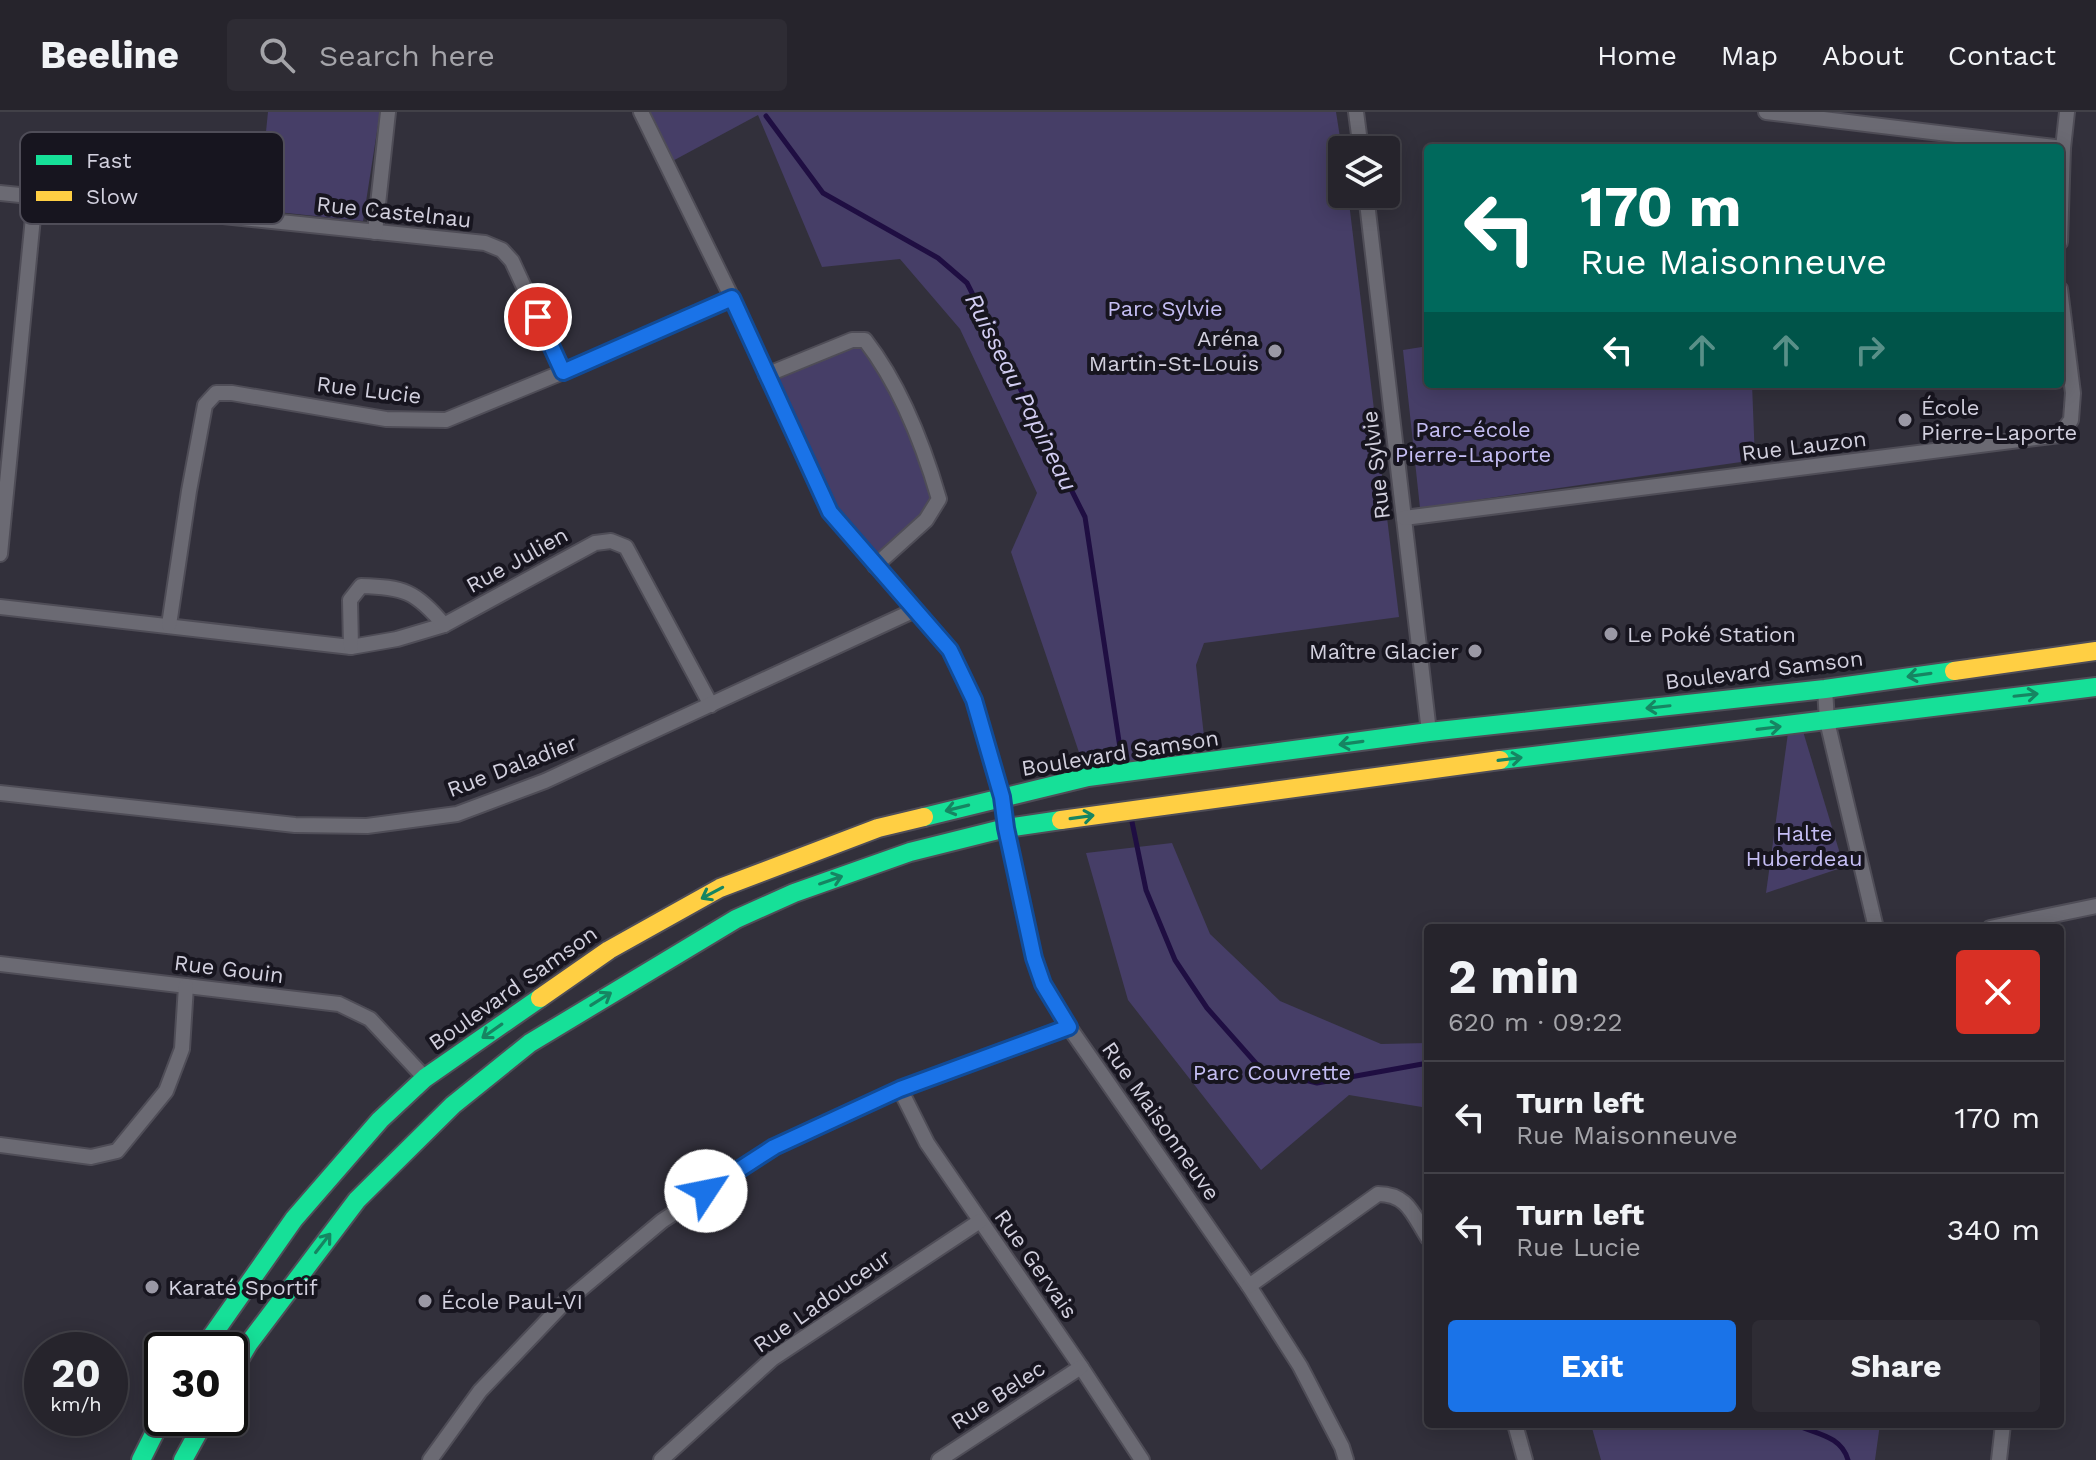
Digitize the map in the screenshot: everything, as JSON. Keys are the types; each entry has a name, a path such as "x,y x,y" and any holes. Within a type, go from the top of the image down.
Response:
{"street":[{"path":"375,232 388,112"},
{"name":"Rue Maisonneuve","path":"641,112 732,298 830,512 950,650 974,700 1002,797 1034,958 1043,984 1069,1027 1249,1286 1300,1366 1346,1460"},
{"path":"1356,112 1359,136"},
{"path":"1766,112 1873,118 2038,144"},
{"path":"2063,144 2067,112"},
{"name":"Rue Castelnau","path":"0,193 20,195"},
{"name":"Rue Sylvie","path":"1368,208 1429,732"},
{"name":"Rue Castelnau","path":"284,223 485,243 502,250 512,261 563,372"},
{"path":"0,554 32,224"},
{"name":"Rue Lucie","path":"169,625 205,405 216,393 232,393 386,419 446,420 732,298"},
{"name":"Rue Lauzon","path":"1404,518 2060,435 2071,420 2073,393 2064,321"},
{"path":"766,375 852,340 865,340 883,363 927,459 939,499 926,520 875,566"},
{"name":"Rue Julien","path":"0,607 351,647 397,639 444,625 595,543 611,541 626,547 711,705"},
{"path":"351,647 350,600 361,586 395,587 428,605 444,625"},
{"name":"Rue Daladier","path":"0,793 295,825 367,826 457,814 545,781 915,610"},
{"name":"Boulevard Samson","path":"215,1332 294,1219 380,1120 425,1078 609,950 720,888 878,828 1088,777 1429,732 1825,689 2096,651"},
{"path":"248,1345 357,1200 453,1105 530,1043 736,919 910,852 1006,828 1433,768 2096,687"},
{"path":"1825,689 1827,721 1875,924"},
{"path":"2009,924 2096,906"},
{"name":"Rue Gouin","path":"0,964 339,1004 370,1019 425,1078"},
{"path":"0,1145 91,1157 117,1151 166,1091 182,1049 186,986"},
{"path":"430,1460 480,1391 562,1305 662,1221 774,1147 900,1089 1069,1027"},
{"name":"Rue Gervais","path":"900,1089 927,1143 1142,1460"},
{"path":"1249,1286 1378,1194 1393,1194 1405,1201 1424,1232"},
{"name":"Rue Ladouceur","path":"661,1460 772,1359 980,1221"},
{"name":"Rue Belec","path":"939,1460 1081,1367"},
{"path":"1516,1428 1525,1460"},
{"path":"1999,1460 2003,1428"},
{"path":"141,1460 153,1436"},
{"path":"183,1460 196,1436"}],"green space":[{"path":"268,112 380,112 363,221 284,213 284,132 266,132"},
{"name":"Parc Sylvie","path":"641,112 1336,112 1340,136 1328,136 1328,208 1350,208 1399,617 1204,643 1196,665 1206,754 1085,770 1011,552 1037,493 960,329 900,259 822,267 758,115 667,164"},
{"path":"865,340 883,363 939,499 875,566 830,512 766,375"},
{"name":"Parc-école Pierre-Laporte","path":"1424,347 1424,388 1752,388 1755,460 1420,508 1403,350"},
{"name":"Halte Huberdeau","path":"1802,728 1844,867 1766,893 1788,733"},
{"name":"Parc Couvrette","path":"1172,843 1210,934 1280,1001 1381,1044 1424,1043 1424,1107 1349,1095 1261,1170 1128,1000 1086,853"},
{"path":"1592,1428 1879,1428 1875,1460 1601,1460"}],"waterway":[{"name":"Ruisseau Papineau","path":"766,116 823,193 938,258 967,283 1085,517 1122,761"},
{"name":"Ruisseau Papineau","path":"1131,817 1146,890 1175,960 1207,1008 1261,1069 1317,1083 1424,1064"},
{"name":"Ruisseau Papineau","path":"1805,1428 1840,1445 1848,1460"}],"traffic: fast":[{"path":"924,817 1088,777 1429,732 1825,689 1954,671"},
{"path":"1500,760 2096,687"},
{"path":"248,1345 357,1200 453,1105 530,1043 736,919 794,893 910,852 1006,828 1061,820"},
{"path":"215,1332 294,1219 380,1120 425,1078 540,998"},
{"path":"141,1460 153,1436"},
{"path":"183,1460 196,1436"}],"traffic: slow":[{"path":"1954,671 2096,651"},
{"path":"1061,820 1500,760"},
{"path":"540,998 609,950 720,888 878,828 924,817"}],"place":[{"name":"Aréna Martin-St-Louis","path":"1275,351"},
{"name":"École Pierre-Laporte","path":"1905,420"},
{"name":"Le Poké Station","path":"1611,634"},
{"name":"Maître Glacier","path":"1475,651"},
{"name":"Karaté Sportif","path":"152,1287"},
{"name":"École Paul-VI","path":"425,1301"}],"route":[{"path":"538,317 563,372 732,298 830,512 950,650 974,700 1002,797 1034,958 1043,984 1069,1027 900,1089 774,1147 706,1191"}]}
